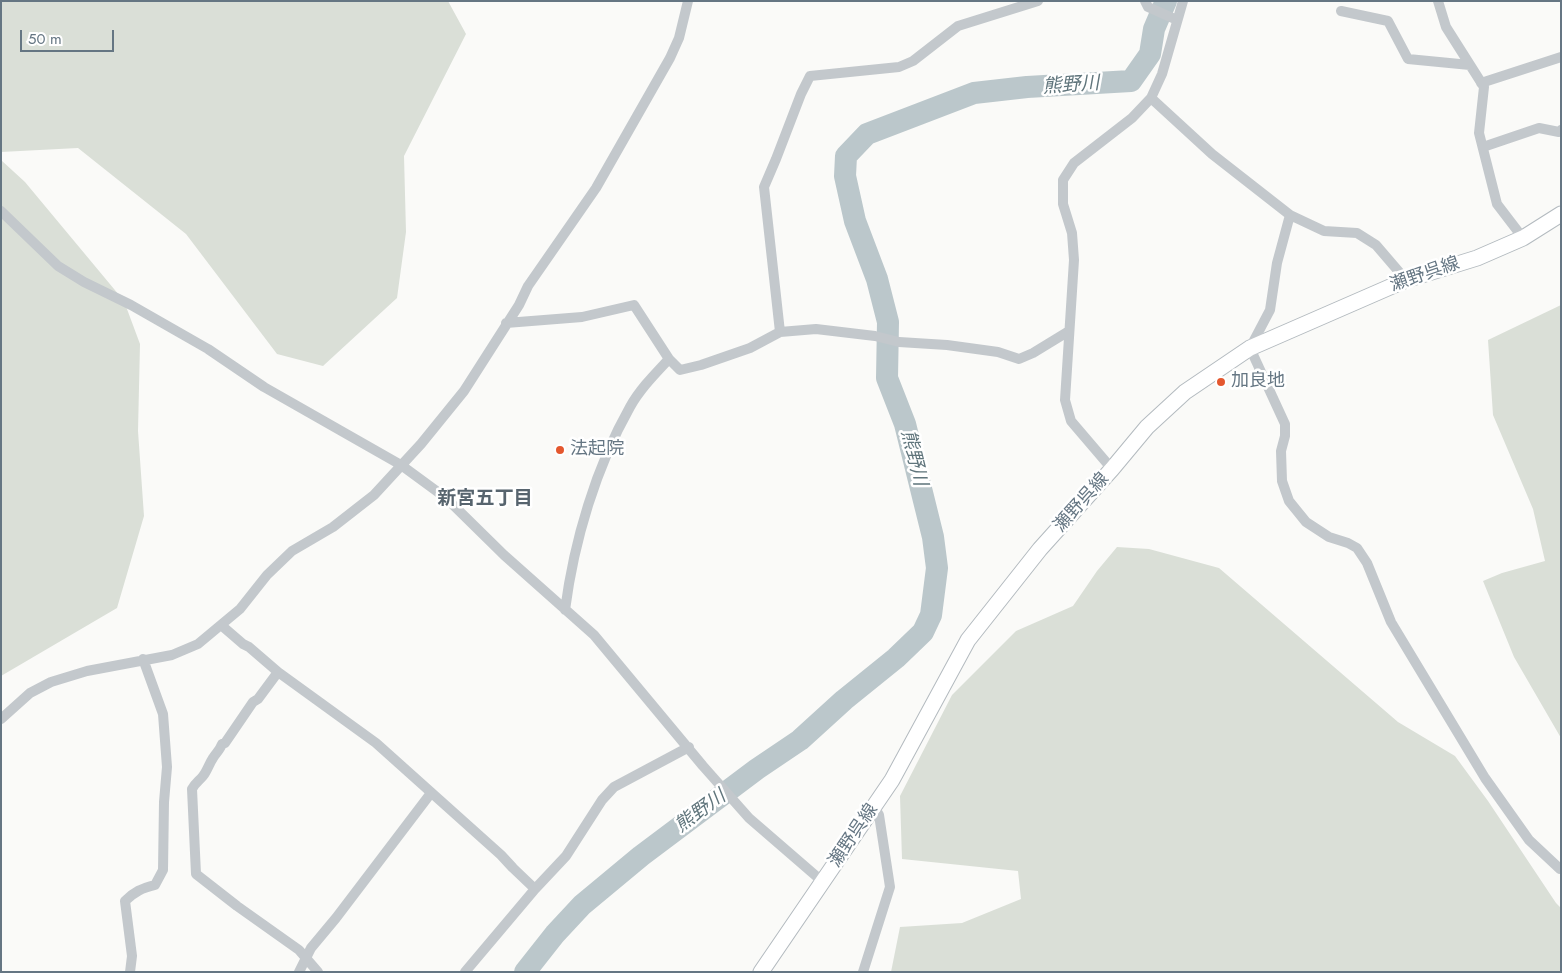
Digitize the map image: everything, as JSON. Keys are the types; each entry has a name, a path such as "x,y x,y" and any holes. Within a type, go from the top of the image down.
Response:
{"main road":[{"name":"瀬野呉線","path":"761,972 892,780 968,640 1040,549 1147,427 1185,392 1250,348 1406,280 1477,258 1523,238 1561,214"}],"street":[{"path":"1,719 30,693 50,682 87,671 172,655 198,644 240,609 268,575 292,551 332,527 367,500 401,465 453,406 519,305 528,286 596,188 670,58 679,38 688,1"},
{"path":"780,332 764,188 810,76 899,67 913,61 958,26 1038,1"},
{"path":"1112,469 1071,421 1065,400 1074,260 1072,233 1063,204 1063,180 1074,163 1132,118 1152,98 1162,74 1173,18 1183,1"},
{"path":"1438,1 1446,27 1484,87 1480,133 1497,204 1523,238"},
{"path":"1146,4 1173,18"},
{"path":"1341,10 1388,21 1408,59 1470,65"},
{"path":"1481,83 1561,57"},
{"path":"1152,98 1212,154 1290,215 1324,231 1357,233 1376,245 1406,280"},
{"path":"1483,147 1539,128 1559,132 1561,130"},
{"path":"1,211 58,266 208,349 264,387 401,465 446,498 504,555 594,635 749,818 823,882"},
{"path":"1290,215 1277,263 1270,310 1250,348 1285,424 1285,436 1281,450 1282,481 1289,501 1306,522 1329,537 1357,548 1367,563 1391,622 1485,778 1529,840 1560,869"},
{"path":"506,323 582,317 634,305 669,359 680,370 750,348 780,332 816,329 875,336 899,342 947,345 998,352 1019,359 1033,353 1069,331"},
{"path":"565,610 571,570 581,530 603,463 630,406 669,359"},
{"path":"221,626 278,672 376,743 501,855 535,889"},
{"path":"130,972 132,956 125,901 142,888 155,886 163,870 164,802 167,767 163,714 143,659"},
{"path":"278,672 258,699 253,702 225,743 222,744 208,769 201,779 196,781 192,789 196,874 299,950 318,972"},
{"path":"465,972 535,889 566,856 602,800 614,787 689,747"},
{"path":"299,972 311,948 431,793"},
{"path":"863,972 890,887 879,815 874,807"}],"shaded area":[{"path":"1,1 448,1 466,34 404,156 406,232 397,298 323,366 277,354 186,234 78,148 1,152"},
{"path":"1,160 25,182 124,301 140,344 138,431 144,516 117,608 1,676"},
{"path":"1561,305 1561,738 1514,657 1483,581 1502,573 1545,561 1533,509 1493,415 1488,340"},
{"path":"1117,547 1149,549 1219,568 1398,722 1455,756 1561,908 1561,972 891,972 900,927 962,923 1021,899 1018,871 902,859 900,796 952,695 1016,631 1073,606 1097,571"}],"waterway":[{"name":"熊野川","path":"525,972 555,934 582,905 641,856 757,769 800,740 844,700 896,658 923,632 931,615 937,568 933,537 905,424 887,378 888,322 877,279 855,221 845,176 846,156 867,134 974,93 1027,87 1131,81 1150,54 1154,29 1166,1"}],"place":[{"name":"加良地","path":"1221,382"},
{"name":"法起院","path":"560,450"}],"district":[{"name":"新宮五丁目","path":"485,499"}]}
